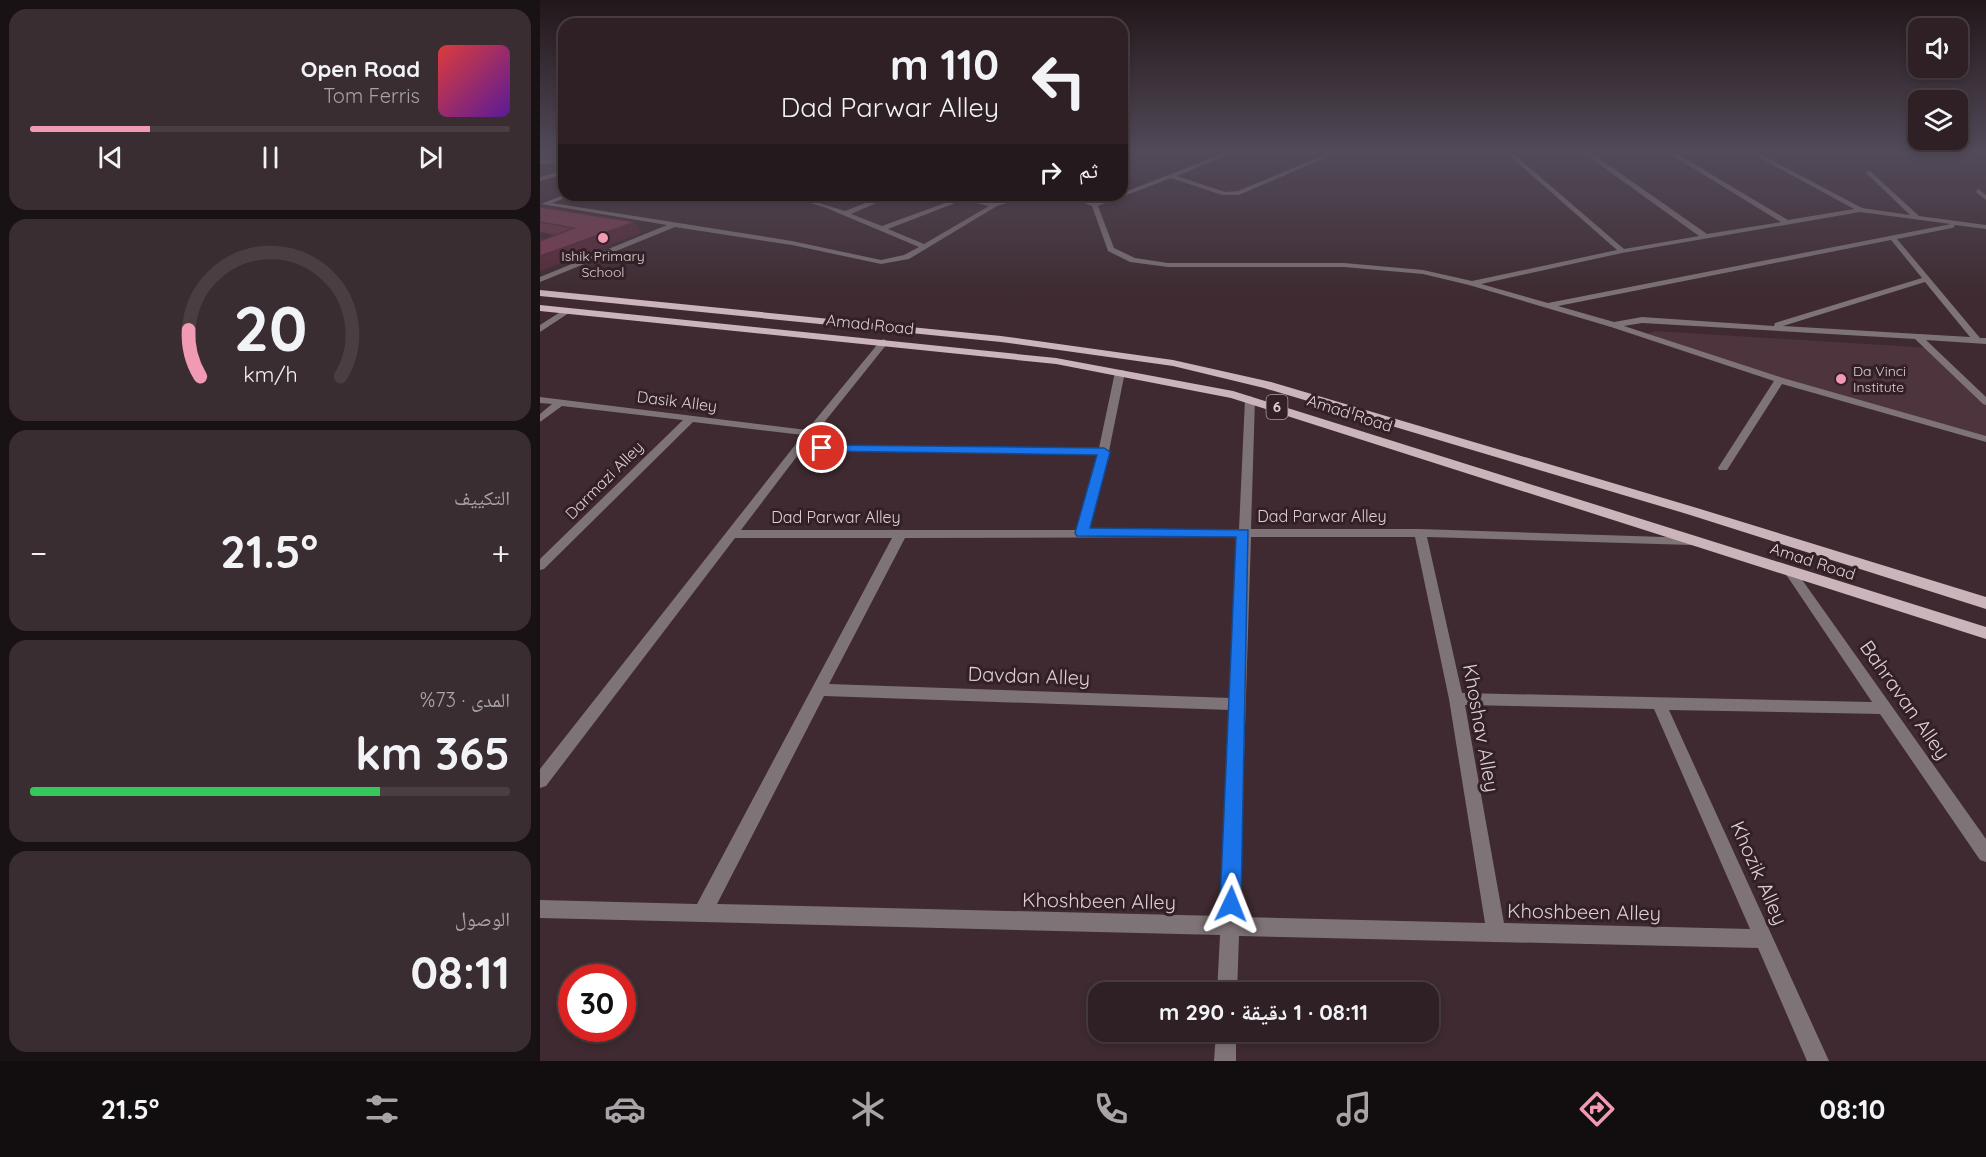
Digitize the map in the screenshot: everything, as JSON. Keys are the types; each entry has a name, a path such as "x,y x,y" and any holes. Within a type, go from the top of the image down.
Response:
{"main road":[{"name":"Amad Road","path":"540,293 1001,339 1220,373 1680,507 1986,603"},
{"path":"658,320 681,307"},
{"name":"Amad Road","path":"540,308 1056,361 1250,399 1986,633"},
{"path":"705,324 724,311"}],"street":[{"path":"804,201 926,246"},
{"path":"844,214 877,201"},
{"path":"881,229 955,201"},
{"path":"977,201 995,205 1010,201"},
{"path":"542,204 792,243 873,262 898,259 926,246 1002,201"},
{"path":"1083,201 1095,205 1106,201"},
{"path":"1093,201 1111,249 1126,257 1149,263 1372,266 1423,272 1548,305 1780,380 1986,439"},
{"path":"1564,201 1622,251"},
{"path":"1654,201 1706,237"},
{"path":"1751,201 1788,223"},
{"path":"1842,201 1860,210"},
{"path":"1898,201 1917,218"},
{"path":"1471,283 1622,251 1860,210 1986,227"},
{"path":"1548,305 1962,224"},
{"path":"540,279 673,226"},
{"path":"1974,226 1986,236"},
{"path":"1893,238 1981,341"},
{"path":"1769,328 1927,279"},
{"path":"540,329 568,311"},
{"path":"1614,325 1642,320 1981,341"},
{"path":"1918,337 1986,402"},
{"path":"540,781 798,448 884,342"},
{"path":"1082,533 1104,452 1120,372"},
{"path":"1723,468 1780,380"},
{"path":"1227,982 1250,399"},
{"name":"Dasik Alley","path":"540,400 810,433"},
{"path":"540,419 561,402"},
{"name":"Darmazi Alley","path":"540,566 691,418"},
{"path":"798,448 1104,452"},
{"name":"Dad Parwar Alley","path":"732,534 1420,532 1695,541"},
{"name":"Khoshav Alley","path":"1420,532 1456,699 1496,933"},
{"path":"702,914 901,533"},
{"name":"Bahravan Alley","path":"1789,570 1986,854"},
{"name":"Davdan Alley","path":"819,690 1238,704"},
{"path":"1456,699 1886,708"},
{"name":"Khozik Alley","path":"1659,703 1818,1061"},
{"name":"Khoshbeen Alley","path":"540,909 1764,939"},
{"path":"1225,1061 1226,1042"}],"shaded area":[{"path":"1656,331 1932,348 1986,402 1986,440 1642,335"}],"building":[{"path":"540,207 635,222 540,256 540,241 574,228 540,222"}],"place":[{"name":"Ishik Primary School","path":"603,238"},
{"name":"Da Vinci Institute","path":"1841,379"}],"route":[{"path":"822,448 1104,452 1082,533 1244,533 1231,904"}]}
